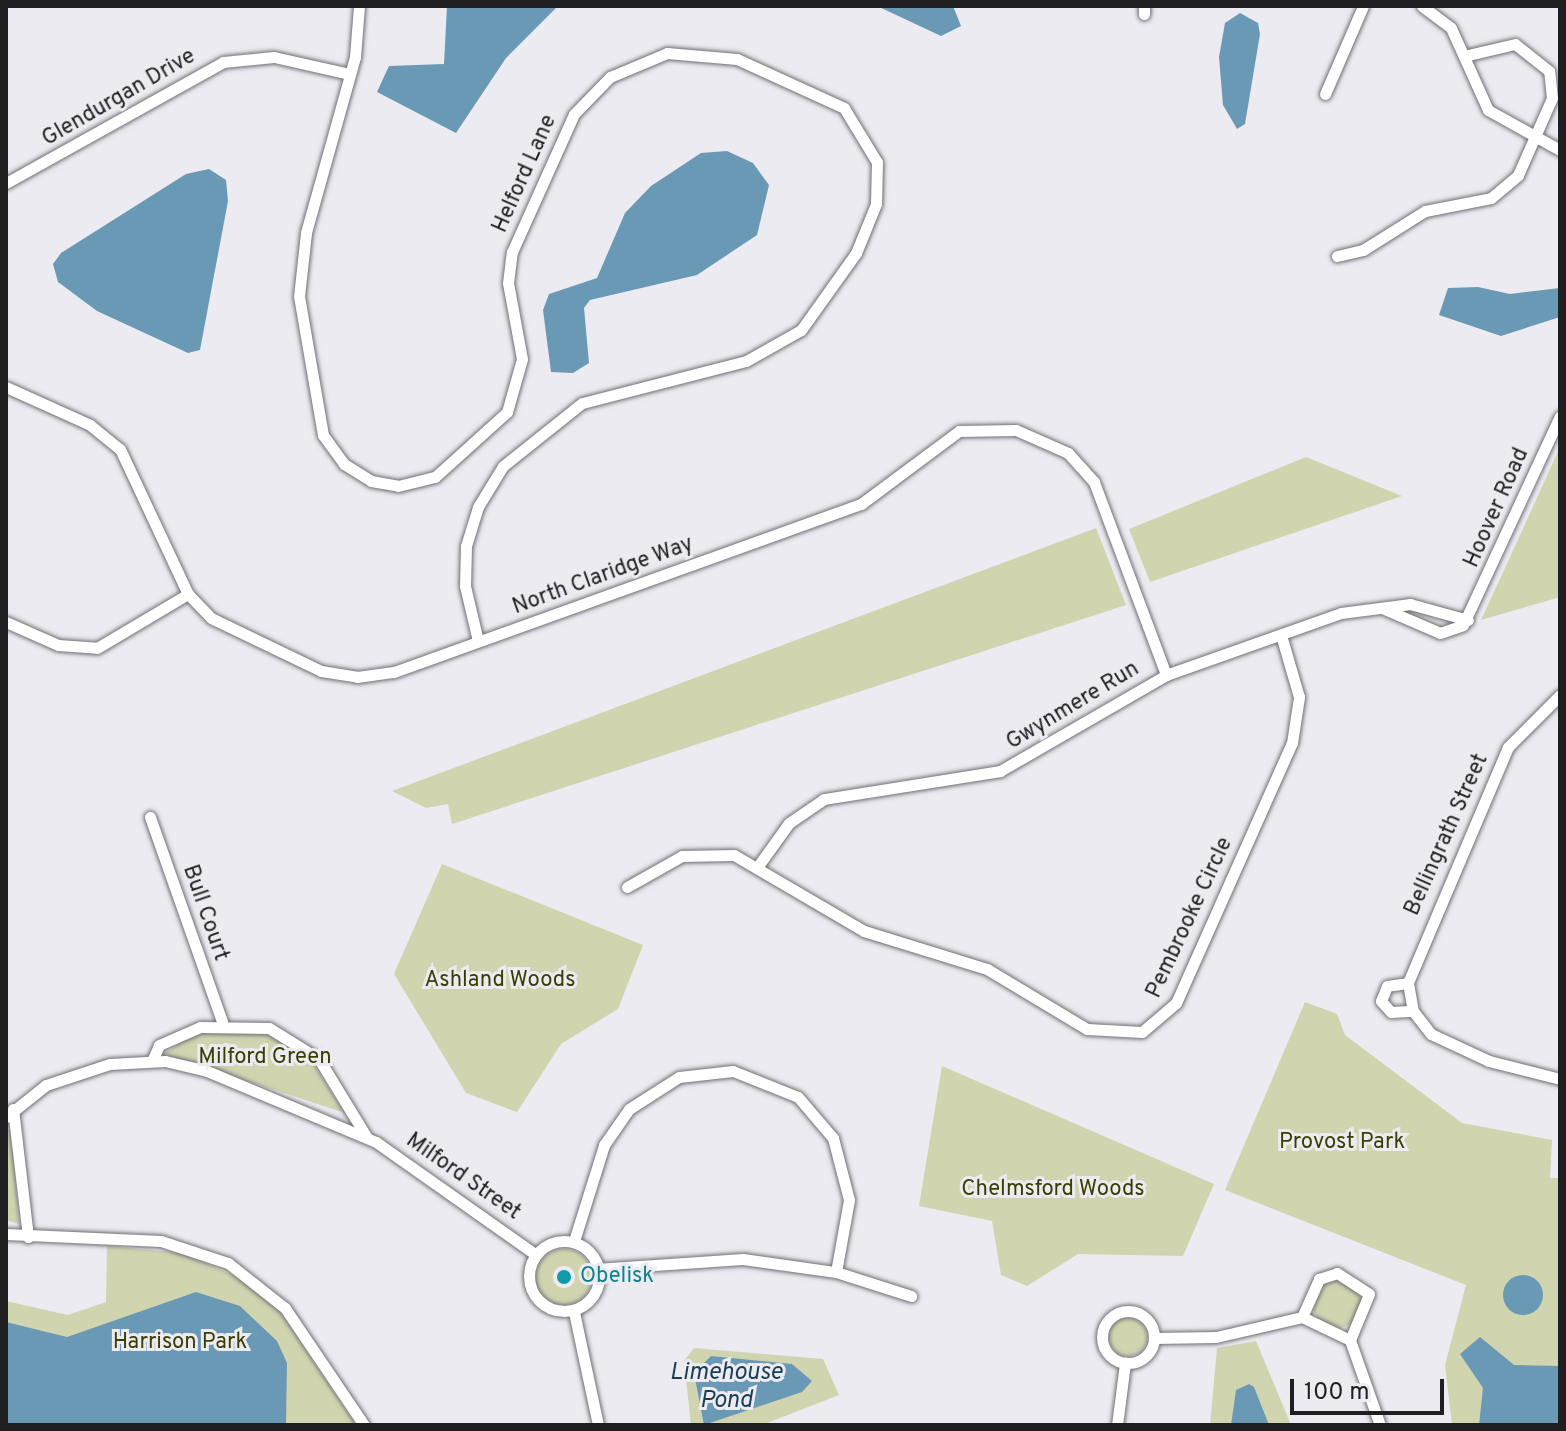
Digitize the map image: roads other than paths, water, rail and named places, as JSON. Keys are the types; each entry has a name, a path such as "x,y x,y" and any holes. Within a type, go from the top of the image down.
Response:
{"street":[{"name":"Helford Lane","path":"359,6 350,74 303,244 300,322 328,446 351,471 388,485 443,473 507,412 522,359 508,283 512,252 574,114 610,77 667,53 737,59 844,108 877,162 878,195 865,233 841,283 801,330 746,361 582,403 503,466 482,497 466,546 465,586 478,641"},
{"path":"1325,94 1363,6"},
{"path":"1422,6 1451,28 1488,110 1560,150"},
{"path":"1337,256 1363,250 1425,211 1499,194 1536,139 1553,90 1540,58 1511,44 1464,56"},
{"name":"Glendurgan Drive","path":"6,183 205,68 274,57 350,74"},
{"name":"North Claridge Way","path":"6,387 90,425 120,449 188,594 231,631 344,676 394,672 861,504 950,436 997,426 1057,447 1088,472 1166,675"},
{"name":"Hoover Road","path":"1469,618 1560,416"},
{"path":"6,622 58,645 97,648 188,594"},
{"name":"Gwynmere Run","path":"758,866 789,823 824,799 1000,771 1166,675 1341,613 1421,606 1469,618"},
{"path":"1381,608 1440,633 1469,618"},
{"name":"Pembrooke Circle","path":"627,887 647,870 694,853 758,866 853,925 987,969 1087,1029 1142,1032 1176,1003 1292,743 1299,697 1281,635"},
{"name":"Bellingrath Street","path":"1408,983 1508,747 1560,695"},
{"name":"Bull Court","path":"150,817 222,1022"},
{"path":"1413,1011 1391,1012 1381,1001 1387,986 1408,983 1413,1011 1447,1043 1560,1079"},
{"path":"152,1061 163,1042 222,1022 263,1026 304,1045 335,1079 366,1137"},
{"name":"Milford Street","path":"28,1237 10,1113 57,1080 152,1061 246,1083 366,1137 449,1187 535,1254"},
{"path":"574,1241 604,1145 629,1109 679,1077 733,1071 798,1097 833,1138 849,1200 836,1272"},
{"path":"6,1234 161,1241 235,1267 285,1308 364,1425"},
{"path":"553,1241 574,1241 596,1269 594,1296 574,1312 552,1310 537,1296 535,1254 553,1241"},
{"path":"596,1269 716,1258 836,1272 911,1296"},
{"path":"1302,1317 1323,1275 1350,1279 1369,1294 1350,1340 1380,1425"},
{"path":"574,1312 598,1425"},
{"path":"1125,1363 1104,1348 1111,1317 1142,1315 1154,1338"},
{"path":"1154,1338 1216,1337 1302,1317 1350,1340"},
{"path":"1125,1363 1145,1357 1154,1338"},
{"path":"1117,1425 1125,1363"}],"water":[{"path":"447,6 558,6 506,58 456,133 377,92 389,66 444,64"},
{"path":"877,6 953,6 961,26 941,36"},
{"path":"1240,13 1258,23 1260,34 1245,124 1237,129 1223,105 1219,57 1225,23"},
{"path":"727,151 753,163 769,185 757,235 697,275 590,300 584,308 589,363 573,373 551,372 543,310 549,294 597,278 625,213 651,186 701,153"},
{"path":"209,169 226,180 228,201 200,350 188,353 97,311 58,282 53,264 61,253 186,174"},
{"path":"1478,287 1510,294 1560,288 1560,317 1501,336 1439,315 1448,288"},
{"path":"1523,1275 1537,1281 1543,1295 1537,1309 1523,1315 1509,1309 1503,1295 1509,1281"},
{"name":"Harrison Park","path":"196,1292 240,1306 277,1341 287,1363 286,1425 6,1425 6,1322 67,1337"},
{"path":"1480,1337 1514,1365 1560,1366 1560,1425 1479,1425 1483,1388 1460,1354"},
{"name":"Limehouse Pond","path":"711,1356 792,1364 812,1381 802,1392 704,1425 694,1373"},
{"path":"1249,1384 1254,1387 1269,1425 1231,1425 1236,1390"}],"place":[{"name":"Obelisk","path":"564,1277"}],"park label":[{"name":"Ashland Woods","path":"500,981"},
{"name":"Milford Green","path":"265,1058"},
{"name":"Provost Park","path":"1342,1143"},
{"name":"Chelmsford Woods","path":"1053,1190"}]}
